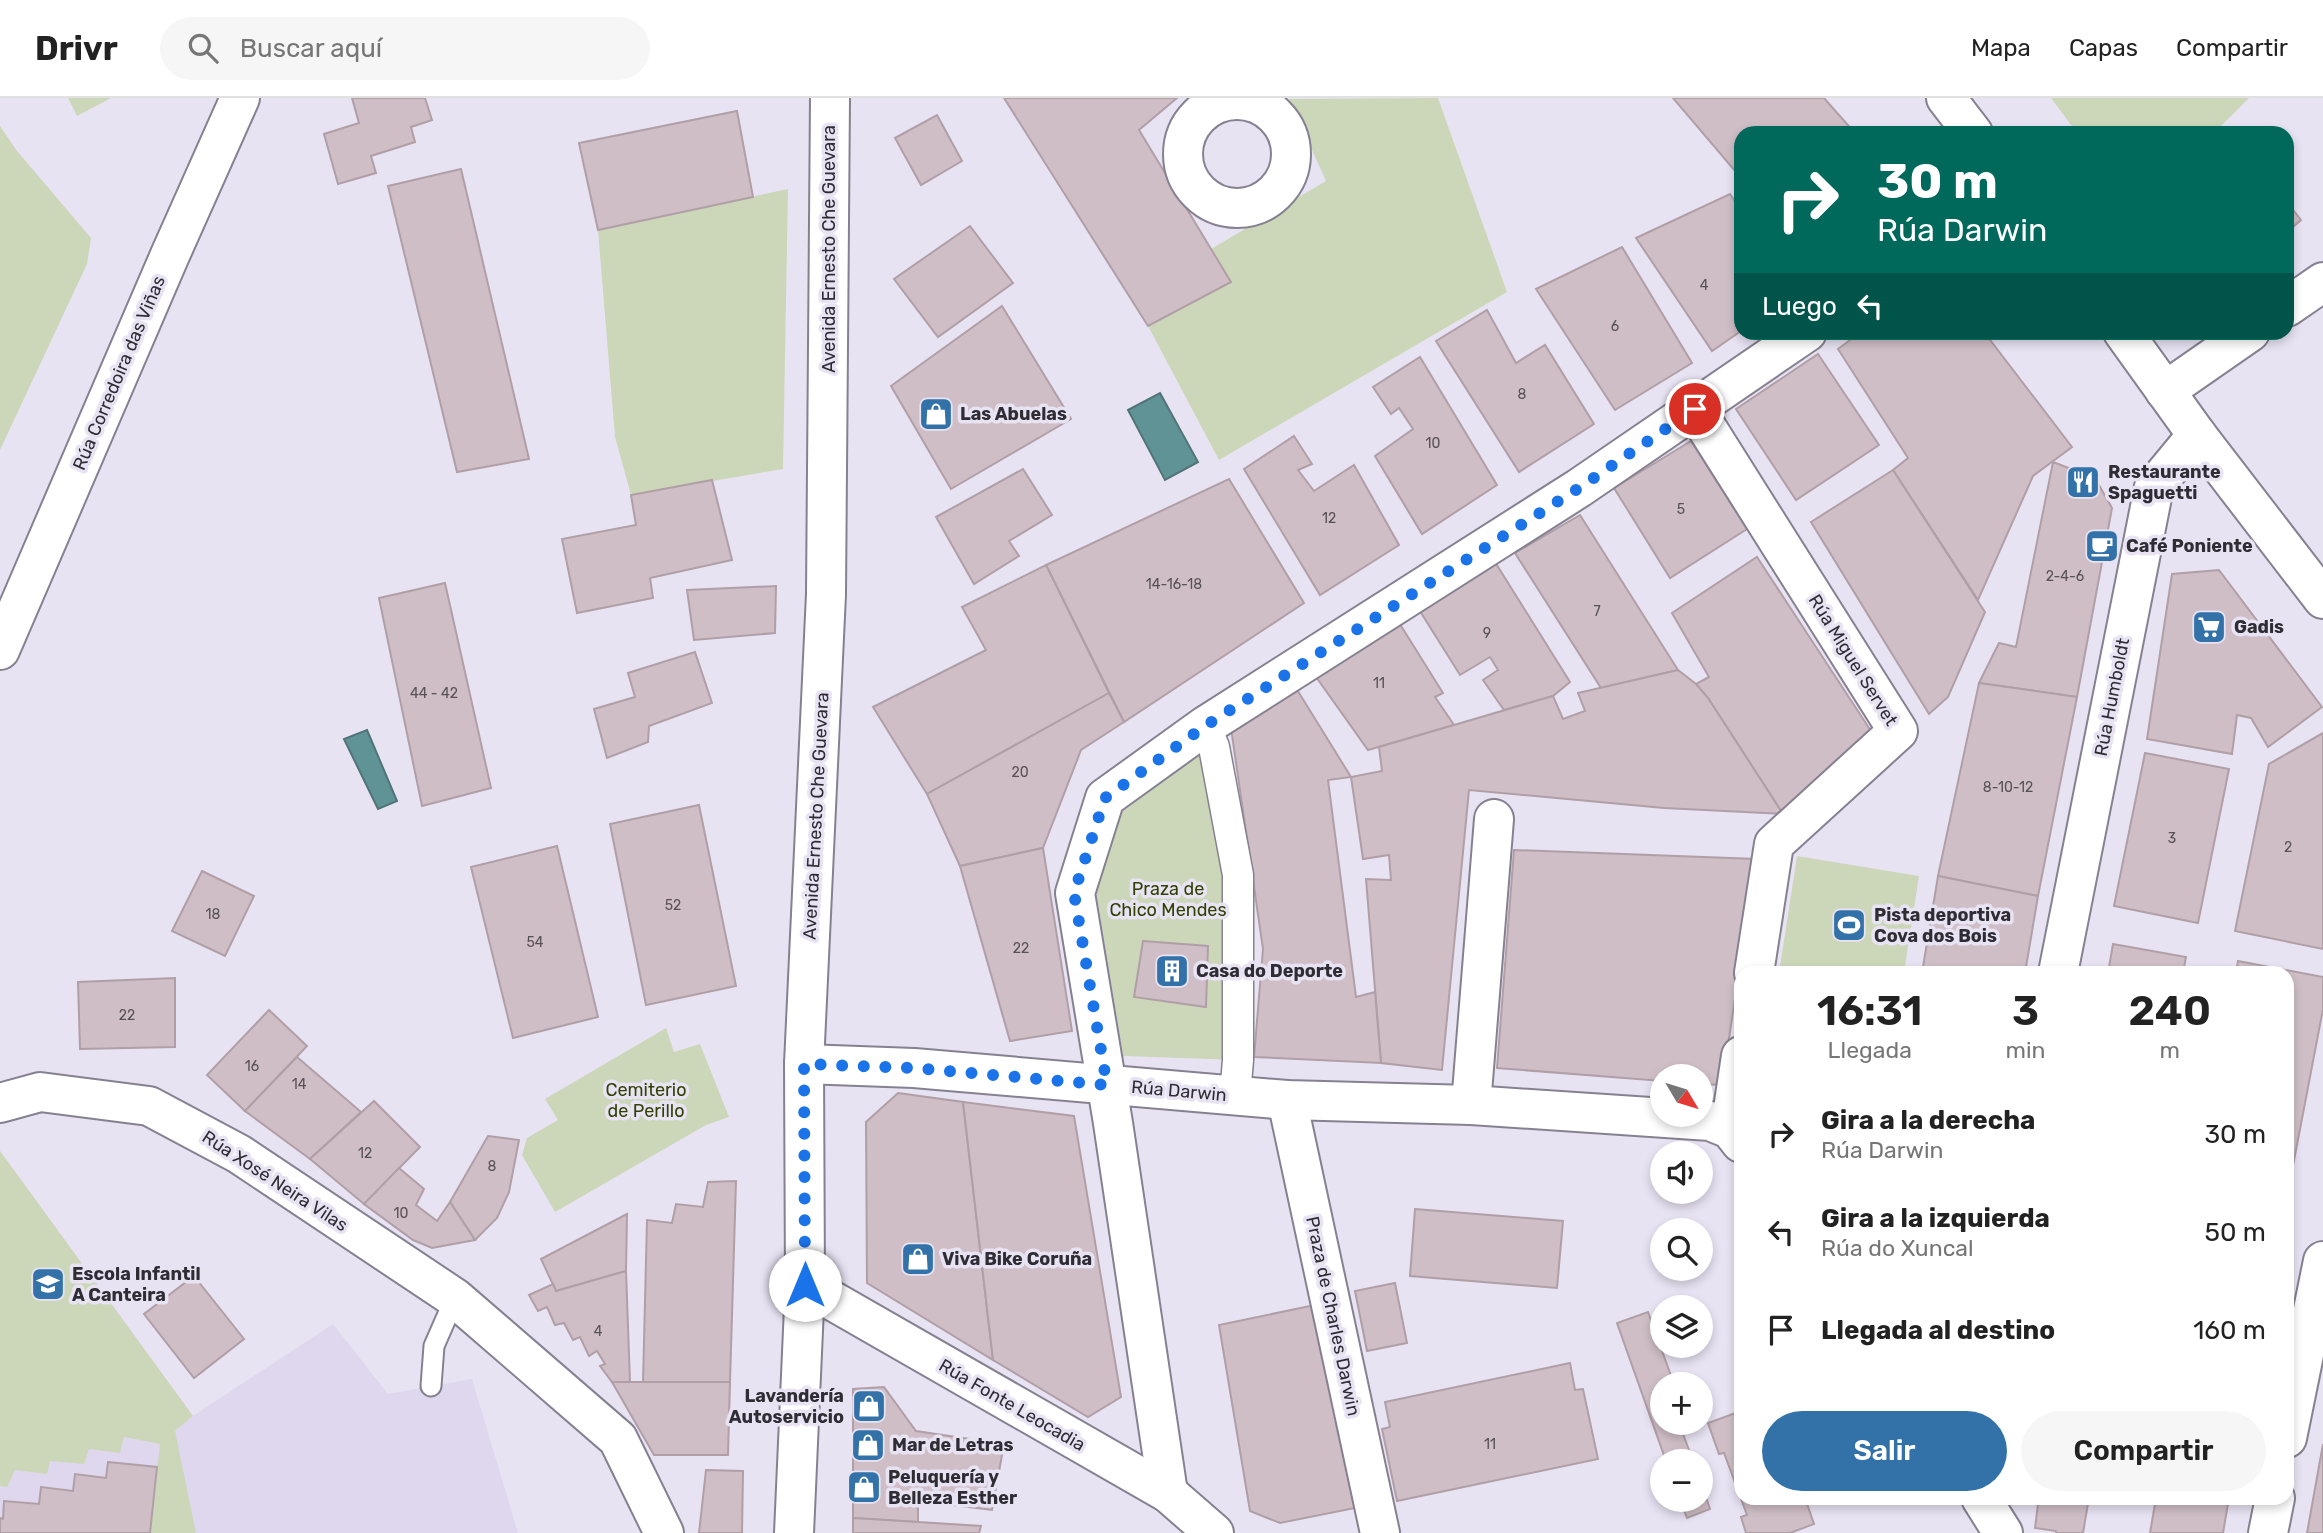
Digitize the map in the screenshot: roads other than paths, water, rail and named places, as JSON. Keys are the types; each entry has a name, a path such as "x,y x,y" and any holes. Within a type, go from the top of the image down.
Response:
{"street":[{"name":"Rúa Corredoira das Viñas","path":"0,650 240,98"},
{"name":"Avenida Ernesto Che Guevara","path":"794,1533 805,1285 804,1064 826,594 830,98"},
{"path":"1946,98 1968,126"},
{"path":"2294,302 2323,282"},
{"path":"1168,1493 1107,1085 1074,893 1105,798 1205,726 1579,488 1795,340"},
{"path":"2129,340 2197,435 2319,586"},
{"path":"2165,391 2238,340"},
{"name":"Rúa Miguel Servet","path":"1695,409 1898,731 1774,844 1755,966"},
{"name":"Rúa Humboldt","path":"2059,966 2154,487 2197,435"},
{"path":"1205,726 1214,747 1238,875 1238,1060 1235,1096"},
{"path":"1471,1105 1494,819"},
{"name":"Rúa Darwin","path":"804,1064 914,1068 1287,1100 1471,1105 1710,1121 1734,1135"},
{"name":"Rúa Xosé Neira Vilas","path":"0,1103 40,1092 149,1105 239,1154 455,1298 618,1439 664,1533"},
{"name":"Praza de Charles Darwin","path":"1287,1100 1380,1533"},
{"path":"2294,1404 2323,1261"},
{"name":"Rúa Fonte Leocadia","path":"805,1285 1168,1493 1214,1533"},
{"path":"1985,1505 2003,1533"},
{"path":"2268,1533 2274,1505"}],"lane":[{"path":"431,1387 434,1346 455,1298"}],"place":[{"name":"Las Abuelas","path":"936,414"},
{"name":"Restaurante Spaguetti","path":"2083,482"},
{"name":"Café Poniente","path":"2102,546"},
{"name":"Gadis","path":"2209,627"},
{"name":"Pista deportiva Cova dos Bois","path":"1849,925"},
{"name":"Casa do Deporte","path":"1172,971"},
{"name":"Viva Bike Coruña","path":"918,1259"},
{"name":"Escola Infantil A Canteira","path":"48,1284"},
{"name":"Lavandería Autoservicio","path":"869,1406"},
{"name":"Mar de Letras","path":"868,1445"},
{"name":"Peluquería y Belleza Esther","path":"864,1487"}],"park label":[{"name":"Praza de Chico Mendes","path":"1168,899"},
{"name":"Cemiterio de Perillo","path":"646,1100"}]}
